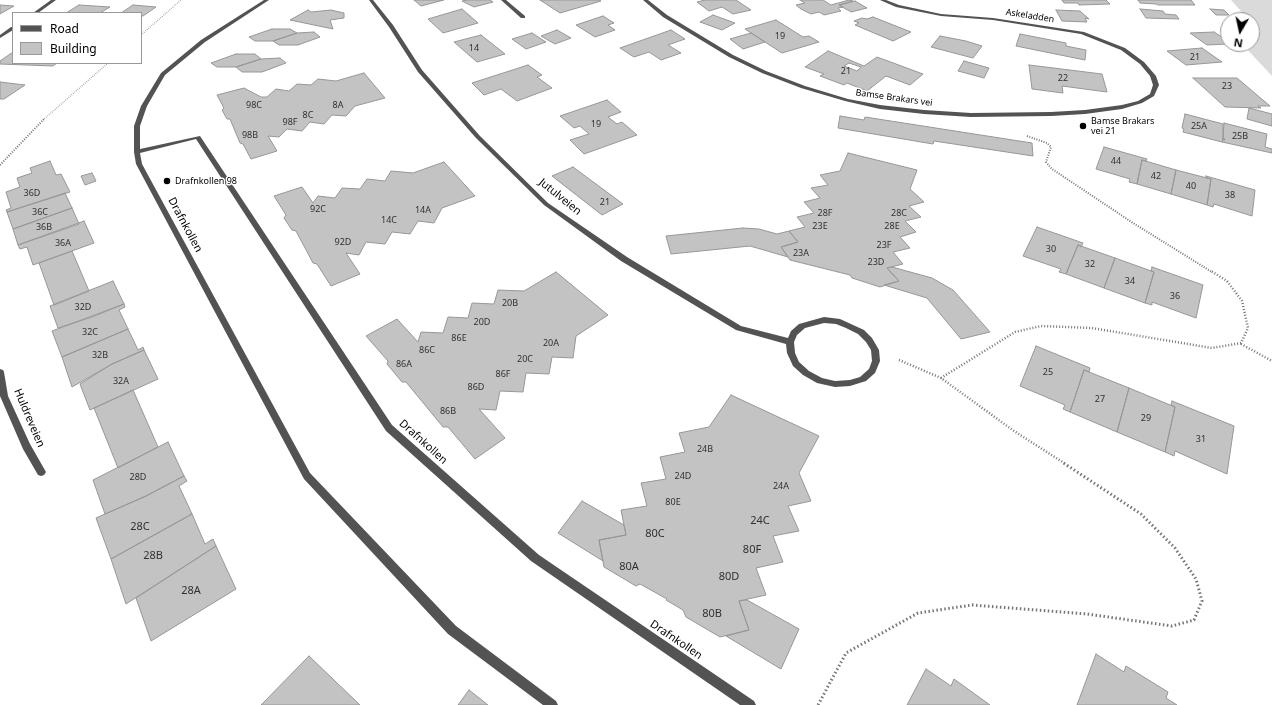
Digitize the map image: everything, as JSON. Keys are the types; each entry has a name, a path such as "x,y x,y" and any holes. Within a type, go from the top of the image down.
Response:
{"street":[{"path":"36,12 54,0"},
{"name":"Drafnkollen","path":"267,0 203,41 163,74 144,106 137,126 137,152 139,164 307,476 452,630 552,705"},
{"name":"Jutulveien","path":"371,0 391,26 420,71 478,137 546,204 624,259 739,328 790,342"},
{"path":"503,0 523,17"},
{"name":"Bamse Brakars vei","path":"645,0 665,16 731,56 764,72 803,88 880,107 971,115 1085,112 1122,107 1140,102 1152,96 1156,85"},
{"name":"Askeladden","path":"882,0 898,6 941,14 994,19 1082,33 1123,48 1142,63 1153,76 1156,85"},
{"path":"0,37 12,29"},
{"name":"Drafnkollen","path":"137,152 198,137 389,428 535,558 750,705"},
{"path":"824,320 837,321 860,332 869,340 874,350 876,361 872,371 863,379 850,383 835,384 820,380 806,373 796,364 791,353 790,342 794,333 802,326 824,320"},
{"name":"Huldreveien","path":"0,372 4,396 26,446 41,472"}],"path":[{"path":"142,34 181,0"},
{"path":"0,165 53,110 107,64"},
{"path":"1025,136 1047,143 1051,147 1046,162 1052,169 1133,223 1226,281 1242,301 1248,328 1241,344"},
{"path":"941,378 1015,332 1042,326 1092,328 1212,348 1241,344 1272,361"},
{"path":"818,705 846,653 918,613 972,606 1087,614 1172,626 1194,620 1202,601 1196,579 1175,548 1140,514 1014,432 941,378 874,350"}],"shaded area":[{"path":"1231,0 1272,0 1272,76 1250,52 1260,52 1260,12 1242,12"}],"building":[{"path":"414,0 444,0 421,6"},
{"path":"490,0 493,2 474,7 462,1"},
{"path":"540,0 599,0 601,1 560,13"},
{"path":"705,0 736,0 751,10 733,14 722,7 709,11 697,2"},
{"path":"800,0 823,0 831,5 849,0 853,1 839,5 843,7 838,8 841,11 824,15 819,12 811,14 801,9 796,5 805,3"},
{"path":"1062,0 1106,0 1110,4 1079,5 1078,3 1064,3"},
{"path":"1138,0 1191,0 1195,5 1158,5 1140,3"},
{"path":"855,1 867,8 851,12 839,5"},
{"path":"0,5 14,6 0,14"},
{"path":"79,5 110,7 102,12 68,12"},
{"path":"133,5 156,7 143,16 142,12 122,12"},
{"path":"462,9 478,23 443,33 428,19"},
{"path":"1140,9 1163,11 1165,14 1176,15 1179,19 1146,18"},
{"path":"1210,9 1224,10 1226,12 1220,12 1220,15 1216,15"},
{"path":"308,10 311,12 331,10 344,13 344,18 330,20 333,29 290,20"},
{"path":"1056,10 1080,11 1089,19 1085,18 1087,22 1062,21"},
{"path":"713,15 735,23 722,30 700,22"},
{"path":"603,16 614,23 608,25 615,30 595,37 576,25"},
{"path":"873,17 911,32 893,41 855,25 859,23 854,21 862,18 867,19"},
{"path":"776,20 803,37 809,36 819,42 782,53 745,29"},
{"path":"272,29 290,29 297,33 273,41 255,41 249,37"},
{"path":"557,30 571,38 555,44 541,36"},
{"path":"671,30 685,39 668,45 681,53 661,60 649,52 634,57 620,48"},
{"path":"314,32 320,37 298,45 279,45 273,41 297,33"},
{"path":"1214,32 1220,36 1220,44 1207,45 1190,33"},
{"path":"532,33 546,42 526,49 512,39"},
{"path":"751,33 765,42 743,49 730,39"},
{"path":"1020,34 1066,43 1066,46 1086,50 1085,60 1016,46"},
{"path":"481,35 505,54 477,62 454,42"},
{"path":"940,36 982,46 973,58 931,47"},
{"path":"1202,48 1222,62 1186,65 1167,51"},
{"path":"828,51 864,66 877,57 923,74 910,85 886,76 867,91 847,83 844,85 820,76 824,74 805,67","holes":["849,63 861,67 857,71 844,66"]},
{"path":"12,53 12,64 56,64 53,66 0,64 0,61"},
{"path":"236,54 255,54 261,59 236,67 217,67 211,63"},
{"path":"280,58 286,63 262,72 242,72 236,67 261,59"},
{"path":"964,61 989,68 984,78 958,71"},
{"path":"528,65 542,75 537,77 552,88 517,101 501,89 484,95 472,83"},
{"path":"1029,65 1102,74 1107,92 1062,86 1063,93 1032,89"},
{"path":"364,73 385,98 355,106 346,116 332,115 324,124 310,122 302,131 287,129 279,137 268,136 277,151 251,159 243,144 240,143 230,119 227,119 222,110 224,108 217,95 244,88 261,97 267,97 276,89 289,91 297,84 311,85 318,79 336,81"},
{"path":"1193,78 1237,78 1270,106 1258,106 1261,108 1225,107"},
{"path":"0,82 25,85 4,99 0,99"},
{"path":"607,100 621,112 608,117 617,124 622,122 637,135 584,154 570,140 589,134 580,126 574,128 560,116"},
{"path":"1249,108 1272,114 1272,126 1247,119"},
{"path":"1185,114 1223,124 1222,142 1183,132 1184,129 1182,128"},
{"path":"840,116 864,120 865,117 1032,143 1033,156 934,141 933,144 838,128"},
{"path":"1224,123 1267,134 1265,147 1272,149 1272,153 1222,142"},
{"path":"1104,147 1147,159 1146,161 1142,160 1137,184 1129,182 1130,179 1096,169"},
{"path":"848,153 917,170 910,189 924,202 909,206 921,217 905,221 916,232 900,237 910,248 893,252 903,264 887,268 899,281 880,287 852,278 850,275 790,260 781,247 798,242 789,231 805,227 797,217 814,213 804,202 820,198 811,188 828,185 820,175 840,171"},
{"path":"1142,160 1176,170 1171,194 1137,184"},
{"path":"50,161 56,175 61,174 70,192 7,212 6,210 11,208 6,192 20,187 17,178 32,173 30,168"},
{"path":"444,162 475,196 442,208 434,223 418,221 410,234 392,232 385,244 366,242 359,255 346,253 360,274 331,286 317,264 313,263 296,231 292,230 284,218 286,215 274,196 302,187 313,203 318,196 335,198 342,188 360,189 367,179 385,181 391,171 413,173"},
{"path":"573,167 623,204 602,215 552,176"},
{"path":"1176,170 1211,179 1207,205 1171,194"},
{"path":"92,173 96,181 85,185 81,176"},
{"path":"1206,176 1255,190 1252,216 1214,204 1213,207 1207,205 1211,179 1206,178"},
{"path":"65,193 72,208 13,229 7,212"},
{"path":"72,208 79,224 18,245 13,229"},
{"path":"84,221 94,243 33,265 27,247 20,249 18,245"},
{"path":"1037,227 1083,243 1081,247 1078,245 1066,274 1059,272 1061,269 1023,256"},
{"path":"743,228 759,229 777,234 789,231 798,242 781,247 788,257 750,246 671,254 666,236"},
{"path":"1078,245 1115,258 1104,288 1066,274"},
{"path":"72,251 89,291 54,305 39,263"},
{"path":"1115,258 1154,272 1145,303 1104,288"},
{"path":"892,267 932,278 953,290 990,332 961,339 927,298 884,285 899,281 887,268"},
{"path":"1152,267 1203,285 1196,318 1152,302 1152,305 1145,303 1154,272 1151,271"},
{"path":"556,272 608,315 576,336 573,358 552,357 549,374 526,373 523,392 500,391 496,410 479,409 505,438 475,459 448,427 443,427 406,382 402,382 387,364 388,361 366,336 397,319 418,342 421,332 443,333 448,317 468,318 472,303 494,304 498,290 524,291"},
{"path":"113,281 124,304 92,317 58,328 50,306"},
{"path":"124,304 125,307 119,310 128,329 62,357 52,331"},
{"path":"128,329 138,350 143,347 144,350 112,364 72,387 62,357"},
{"path":"1036,346 1090,368 1089,372 1084,370 1070,412 1063,409 1065,405 1020,386"},
{"path":"144,350 158,379 90,410 80,384 112,364"},
{"path":"1084,370 1129,388 1117,432 1070,412"},
{"path":"1129,388 1175,407 1165,452 1117,432"},
{"path":"133,390 158,447 118,468 94,408"},
{"path":"731,395 819,436 799,473 811,501 788,506 799,531 773,536 783,562 756,568 766,595 739,601 749,630 720,637 686,617 683,610 666,600 667,599 640,584 636,586 604,567 599,540 626,535 621,510 647,506 641,483 666,479 660,457 685,452 679,433 709,427"},
{"path":"1172,401 1234,426 1227,474 1175,451 1174,456 1165,452 1175,407 1171,405"},
{"path":"168,442 184,476 146,496 105,514 93,480"},
{"path":"184,476 187,481 179,486 192,514 111,559 96,518 146,496"},
{"path":"582,501 624,525 626,535 599,540 603,561 558,533"},
{"path":"192,514 205,544 213,539 216,546 126,604 111,559"},
{"path":"216,546 236,589 151,641 136,598"},
{"path":"747,600 799,629 781,669 726,636 749,630 739,601"},
{"path":"1096,654 1124,672 1126,666 1168,692 1166,698 1177,705 1077,705"},
{"path":"309,656 360,705 261,705"},
{"path":"926,669 951,686 954,679 990,705 907,705"},
{"path":"469,690 488,705 458,705"}],"place":[{"name":"Bamse Brakars vei 21","path":"1083,126"},
{"name":"Drafnkollen 98","path":"167,181"}]}
